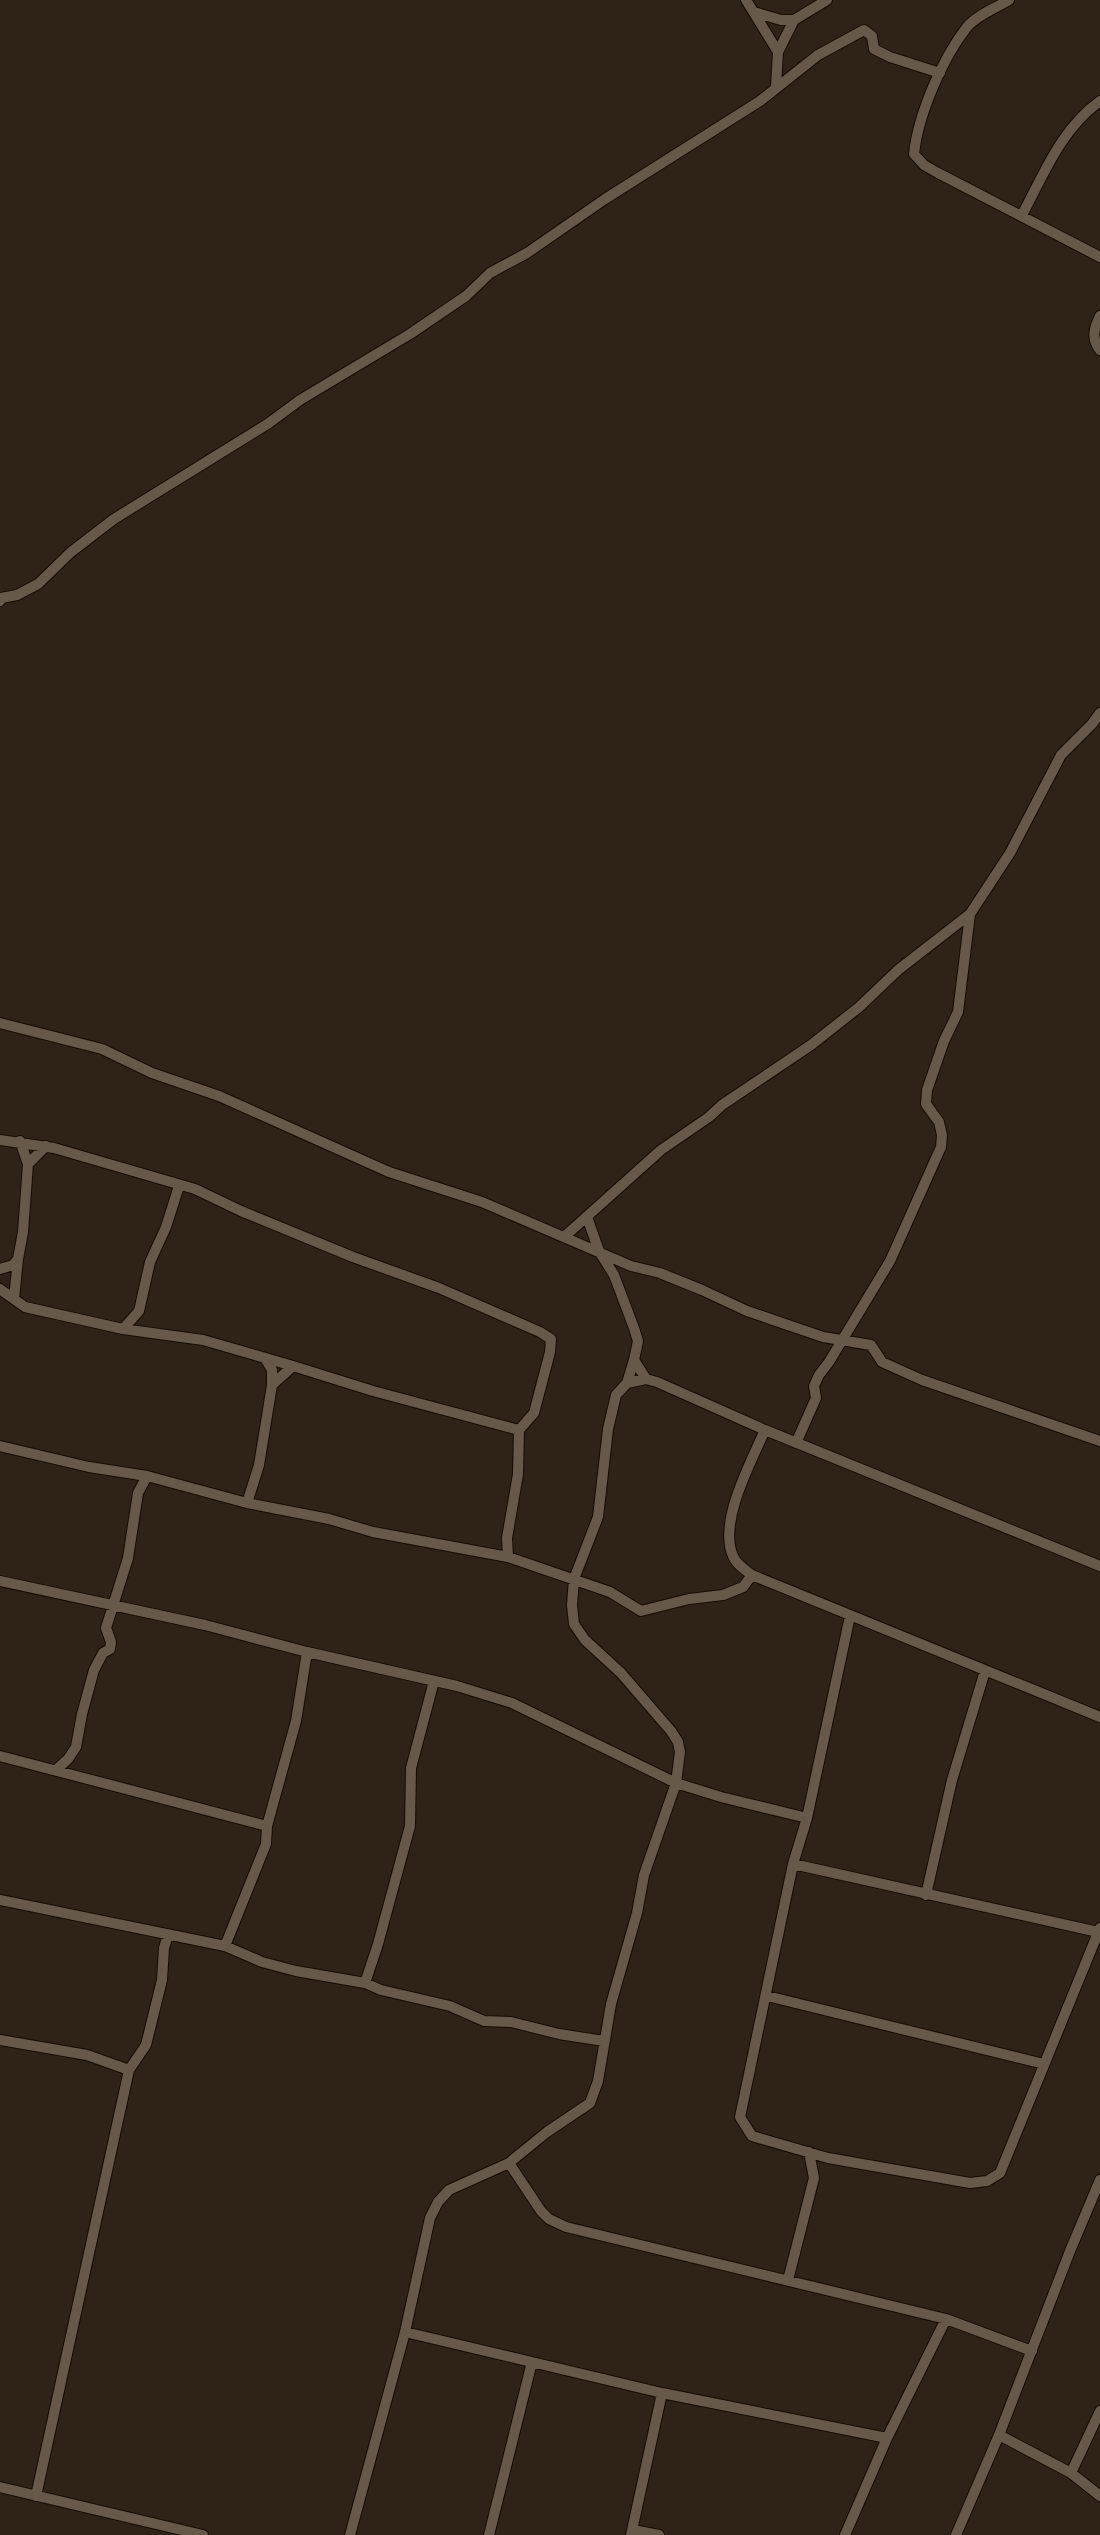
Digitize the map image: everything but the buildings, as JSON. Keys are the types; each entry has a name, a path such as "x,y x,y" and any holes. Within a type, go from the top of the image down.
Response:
{"street":[{"path":"746,0 778,52"},
{"path":"776,86 778,52 794,20 827,0"},
{"path":"1009,0 968,26 940,73 916,134 914,154 924,165 938,173 1022,215 1100,258"},
{"path":"754,12 768,18 794,20"},
{"path":"0,599 17,595 38,584 71,552 114,519 261,428 300,400 410,334 466,296 490,273 527,253 605,199 760,101 776,86 818,55 864,30 872,36 874,49 890,57 940,73"},
{"path":"1022,215 1059,144 1079,119 1100,101"},
{"path":"1100,316 1095,327 1094,339 1100,350"},
{"path":"564,1237 661,1150 709,1117 722,1105 811,1044 858,1008 898,970 970,914 1010,853 1061,755 1100,714"},
{"path":"796,1443 816,1398 814,1386 818,1375 842,1341 890,1261 941,1147 942,1135 939,1122 926,1104 926,1090 944,1041 958,1012 970,914"},
{"path":"0,1023 102,1049 152,1074 219,1096 389,1172 482,1202 631,1266 660,1273 747,1311 842,1341 871,1345 882,1362 922,1380 1100,1442"},
{"path":"0,1140 46,1146 138,1171 179,1186 195,1189 301,1236 439,1288 551,1338 550,1352 534,1412 519,1430 518,1474 507,1538 508,1557"},
{"path":"14,1299 18,1259 24,1232 28,1164 20,1142"},
{"path":"28,1164 46,1146"},
{"path":"124,1329 139,1311 150,1262 169,1219 179,1186"},
{"path":"350,2535 406,2332 430,2218 438,2202 450,2190 508,2163 547,2132 590,2103 598,2081 611,2004 637,1913 644,1875 676,1782 680,1752 678,1742 671,1731 621,1672 585,1640 574,1624 572,1605 574,1579 598,1517 608,1429 616,1395 627,1383 638,1341 614,1275 599,1251 587,1217"},
{"path":"0,1269 13,1265 18,1259"},
{"path":"0,1289 25,1307 124,1329 203,1340 373,1391 519,1430"},
{"path":"247,1503 258,1466 272,1384 272,1370 265,1358"},
{"path":"634,1360 646,1379 796,1443 1100,1566"},
{"path":"272,1384 293,1366"},
{"path":"627,1383 646,1379"},
{"path":"765,1430 747,1472 732,1516 729,1544 733,1558 752,1575 1100,1717"},
{"path":"0,1446 88,1467 146,1476 247,1503 329,1519 423,1542 508,1557 610,1592 641,1611 689,1599 723,1595 743,1587 752,1575"},
{"path":"56,1770 68,1760 76,1748 82,1714 94,1670 103,1653 110,1649 111,1642 106,1628 128,1558 138,1494 146,1476"},
{"path":"0,1582 205,1625 307,1652 434,1680 512,1703 676,1782 721,1797 806,1818"},
{"path":"793,1864 926,1895 1099,1930 1000,2173 987,2181 970,2183 809,2152 752,2136 740,2118 767,1996 793,1864 806,1818 850,1616"},
{"path":"226,1946 266,1844 268,1826 296,1721 307,1652"},
{"path":"926,1895 952,1780 985,1671"},
{"path":"365,1983 378,1944 410,1826 411,1768 434,1680"},
{"path":"0,1756 268,1826"},
{"path":"0,1900 226,1946 262,1962 296,1971 365,1983 382,1990 450,2006 484,2021 511,2022 559,2034 604,2041"},
{"path":"36,2496 129,2070 146,2045 162,1980 164,1948 168,1935"},
{"path":"767,1996 1044,2064"},
{"path":"0,2040 87,2055 129,2070"},
{"path":"788,2280 814,2178 809,2152"},
{"path":"508,2163 541,2211 549,2219 566,2227 946,2319 1032,2351"},
{"path":"956,2535 999,2435 1100,2180"},
{"path":"845,2535 888,2438 946,2319"},
{"path":"406,2332 662,2393 888,2438"},
{"path":"489,2535 532,2362"},
{"path":"659,2535 632,2532 662,2393"},
{"path":"1071,2473 1100,2411"},
{"path":"999,2435 1071,2473 1100,2496"},
{"path":"0,2487 203,2535"}]}
